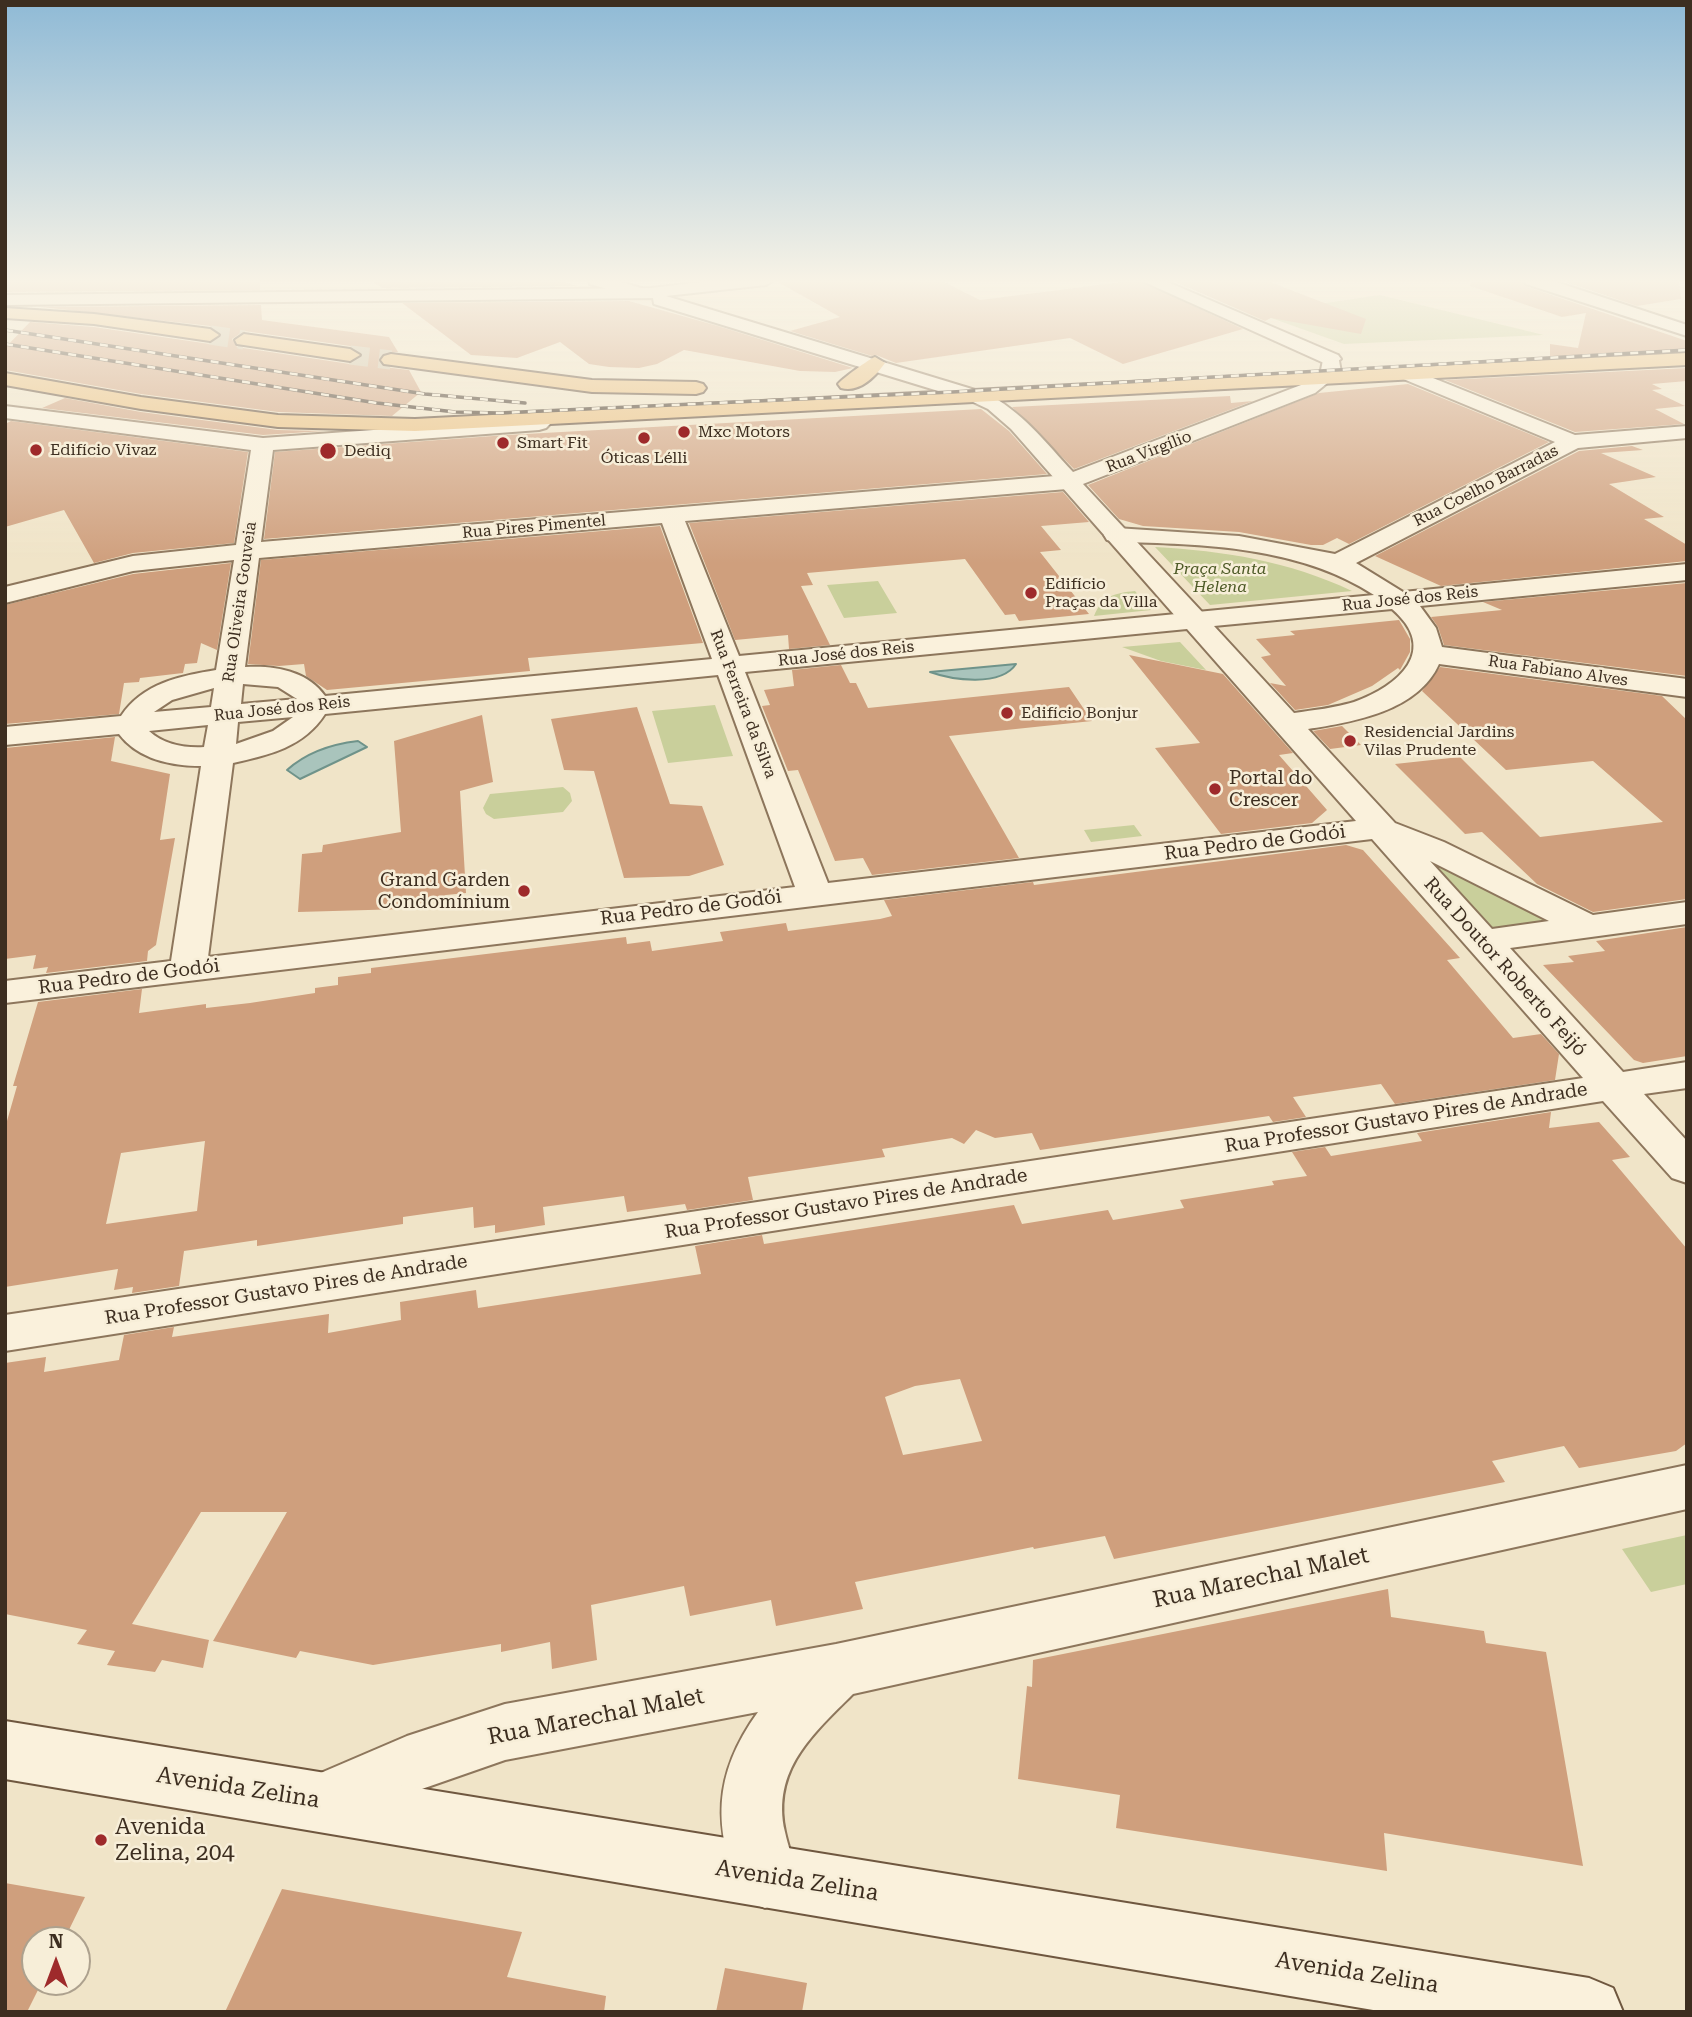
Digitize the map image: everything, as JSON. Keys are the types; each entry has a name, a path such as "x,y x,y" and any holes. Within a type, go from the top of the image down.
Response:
{"highway":[{"path":"500,374 592,386 720,388"},
{"path":"848,384 865,374"},
{"path":"766,387 1042,374"},
{"path":"1229,374 1250,395 1256,410"},
{"path":"5,379 207,413 291,421 415,425 1238,383 1295,374"}],"street":[{"name":"Rua Doutor Roberto Feijó","path":"910,374 978,397 1007,414 1070,473 1116,535 1687,1168"},
{"name":"Rua Virgílio","path":"1070,473 1256,410 1308,389 1323,374"},
{"path":"1408,374 1573,442"},
{"path":"5,412 200,439 263,444 625,420 647,415"},
{"name":"Rua Coelho Barradas","path":"1335,564 1573,442 1687,432"},
{"name":"Rua Oliveira Gouveia","path":"188,969 263,444"},
{"name":"Rua Pires Pimentel","path":"5,595 138,562 671,516 1070,473"},
{"name":"Rua Ferreira da Silva","path":"671,516 815,894"},
{"path":"1116,535 1193,537 1243,543 1335,564 1373,582 1399,600 1417,618 1426,636 1430,654 1424,667 1406,686 1376,703 1345,715 1285,723"},
{"name":"Rua José dos Reis","path":"5,736 1687,572"},
{"name":"Rua Fabiano Alves","path":"1430,654 1687,688"},
{"path":"228,676 275,677 293,682 312,696 314,706 305,723 290,734 270,744 218,756 191,757 149,748 136,740 131,731 132,723 146,704 162,694 205,680 228,676"},
{"name":"Rua Doutor Roberto Feijó","path":"1378,828 1432,849 1588,927"},
{"name":"Rua Pedro de Godói","path":"5,992 1378,828"},
{"path":"1481,942 1687,913"},
{"name":"Rua Professor Gustavo Pires de Andrade","path":"5,1333 1687,1075"},
{"name":"Rua Marechal Malet","path":"323,1802 407,1765 505,1732 836,1671 1687,1487"},
{"path":"765,1876 750,1811 757,1768 785,1722 836,1671"},
{"name":"Avenida Zelina","path":"5,1750 1589,2012"}],"green space":[{"name":"Praça Santa Helena","path":"1155,547 1256,559 1304,572 1352,591 1210,605"},
{"path":"878,581 897,613 844,618 827,585"},
{"path":"1135,591 1151,610 1094,616 1105,600 1121,593"},
{"path":"1180,642 1206,670 1161,661 1122,647"},
{"path":"715,705 733,756 668,763 652,711"},
{"path":"563,787 570,793 572,801 563,812 494,819 486,814 483,808 490,794"},
{"path":"1134,825 1142,836 1091,842 1084,830"},
{"path":"1413,848 1556,923 1492,931"},
{"path":"1687,1535 1687,1584 1651,1592 1622,1549"}],"water":[{"path":"1016,664 1009,671 988,679 963,679 930,672"},
{"path":"358,741 367,747 300,779 287,770 320,750"}],"building":[{"path":"28,374 411,374 421,392 392,416 278,412 141,394"},
{"path":"1563,374 1687,374 1687,381 1652,384 1662,389 1652,390 1685,406 1655,409 1684,424 1575,432 1445,380"},
{"path":"1408,384 1549,442 1349,544 1337,538 1323,545 1311,545 1239,532 1143,526 1119,519 1088,485 1319,393"},
{"path":"1230,396 1231,403 1253,401 1074,469 1012,407"},
{"path":"65,398 141,412 278,430 324,431 263,435 42,408"},
{"path":"981,409 1009,431 1047,474 264,539 275,452 507,435"},
{"path":"11,421 248,452 234,543 133,553 94,563 64,510 5,527 5,424"},
{"path":"1632,446 1643,450 1601,453 1656,477 1609,484 1664,517 1644,519 1687,545 1687,561 1441,586 1375,556 1579,451"},
{"path":"1063,492 1089,522 1041,526 1061,550 1040,552 1089,614 1019,621 1015,614 1005,615 965,559 807,573 813,585 801,586 830,645 789,649 788,635 735,640 689,523"},
{"path":"660,526 703,643 528,658 530,671 327,690 306,676 304,664 248,664 261,560"},
{"path":"231,563 217,650 201,643 197,663 185,664 183,673 140,678 139,682 124,683 119,714 5,724 5,605 133,574"},
{"path":"1687,583 1687,676 1444,645 1438,627 1431,617 1502,610 1483,602"},
{"path":"1399,620 1410,639 1410,652 1400,670 1398,668 1372,686 1328,705 1295,710 1270,683 1286,686 1261,657 1271,655 1256,639 1295,635 1290,631"},
{"path":"1129,655 1223,674 1293,753 1279,755 1327,810 1312,823 1221,834 1155,748 1200,743"},
{"path":"841,665 850,683 856,683 868,708 1069,687 1092,721 949,736 1019,858 872,875 863,858 835,861 798,770 788,771 762,706 770,705 764,690 794,686 792,670"},
{"path":"1440,667 1662,696 1687,720 1687,899 1593,912 1537,884 1482,832 1465,834 1395,764 1460,757 1540,837 1663,822 1593,761 1506,770 1422,691"},
{"path":"637,707 670,804 702,806 724,865 689,876 624,878 594,771 564,770 551,719"},
{"path":"482,715 493,782 460,791 466,893 446,895 403,909 298,912 302,854 322,852 323,845 401,832 394,741"},
{"path":"1342,726 1361,745 1330,749 1313,731"},
{"path":"115,737 111,761 170,774 160,840 175,838 156,945 148,951 147,961 46,973 48,967 33,969 36,955 5,959 5,748"},
{"path":"1346,845 1363,850 1460,958 1447,960 1513,1038 1541,1034 1559,1054 1555,1080 1395,1104 1381,1084 1293,1097 1306,1117 1273,1122 1269,1116 1040,1150 1032,1133 995,1138 976,1130 964,1144 952,1138 882,1149 885,1157 748,1177 753,1200 687,1210 685,1204 627,1212 624,1196 543,1207 545,1225 495,1233 495,1225 474,1228 473,1207 403,1217 403,1224 257,1246 257,1240 184,1251 179,1286 132,1293 133,1287 114,1290 118,1269 5,1287 5,1128 17,1086 13,1086 38,1002 142,989 139,1013 206,1004 206,1008 250,1003 315,993 315,988 338,985 338,977 371,973 371,968 626,937 627,944 650,941 652,951 723,941 720,932 786,923 788,931 892,916 884,900 1033,882 1034,885","holes":["205,1141 197,1211 106,1224 121,1153"]},
{"path":"1687,927 1687,1056 1643,1063 1634,1060 1543,965 1574,962 1568,956 1605,951 1596,941"},
{"path":"1551,1112 1549,1128 1599,1122 1630,1157 1612,1160 1687,1249 1687,1443 1676,1451 1579,1468 1564,1446 1492,1461 1505,1482 1114,1559 1105,1536 1034,1549 1033,1547 855,1582 863,1609 776,1626 771,1600 690,1616 684,1586 591,1605 597,1660 552,1669 550,1642 501,1652 501,1644 373,1665 300,1651 296,1658 213,1641 287,1512 201,1512 132,1624 209,1640 203,1668 162,1660 155,1672 107,1665 115,1651 77,1644 87,1630 5,1614 5,1363 46,1357 44,1372 119,1360 124,1335 174,1327 172,1337 329,1314 328,1333 401,1320 400,1302 476,1290 478,1308 701,1274 695,1246 762,1235 764,1244 1014,1205 1022,1224 1108,1210 1113,1220 1184,1208 1180,1200 1274,1185 1272,1181 1307,1176 1292,1152 1325,1147 1331,1156 1422,1141 1417,1133","holes":["960,1379 982,1441 903,1455 885,1397 915,1386"]},
{"path":"1388,1589 1391,1617 1484,1631 1486,1643 1546,1652 1583,1866 1384,1833 1387,1871 1116,1828 1120,1795 1018,1779 1027,1686 1032,1687 1033,1660"},
{"path":"5,1883 85,1897 71,1926 21,1926 21,1996 35,1996 27,2012 5,2012"},
{"path":"282,1889 522,1932 507,1977 606,1996 604,2012 225,2012"},
{"path":"725,1968 807,1983 802,2012 716,2012"}],"railway":[{"path":"195,374 377,403 455,412 499,413 1265,374"},
{"path":"295,374 425,394 525,403"}],"place":[{"name":"Mxc Motors","path":"684,432"},
{"name":"Óticas Lélli","path":"644,438"},
{"name":"Smart Fit","path":"503,443"},
{"name":"Edifício Vivaz","path":"36,450"},
{"name":"Dediq","path":"328,451"},
{"name":"Edifício Praças da Villa","path":"1031,593"},
{"name":"Edifício Bonjur","path":"1007,713"},
{"name":"Residencial Jardins Vilas Prudente","path":"1350,741"},
{"name":"Portal do Crescer","path":"1215,789"},
{"name":"Grand Garden Condomínium","path":"524,891"},
{"name":"Avenida Zelina, 204","path":"101,1840"}]}
